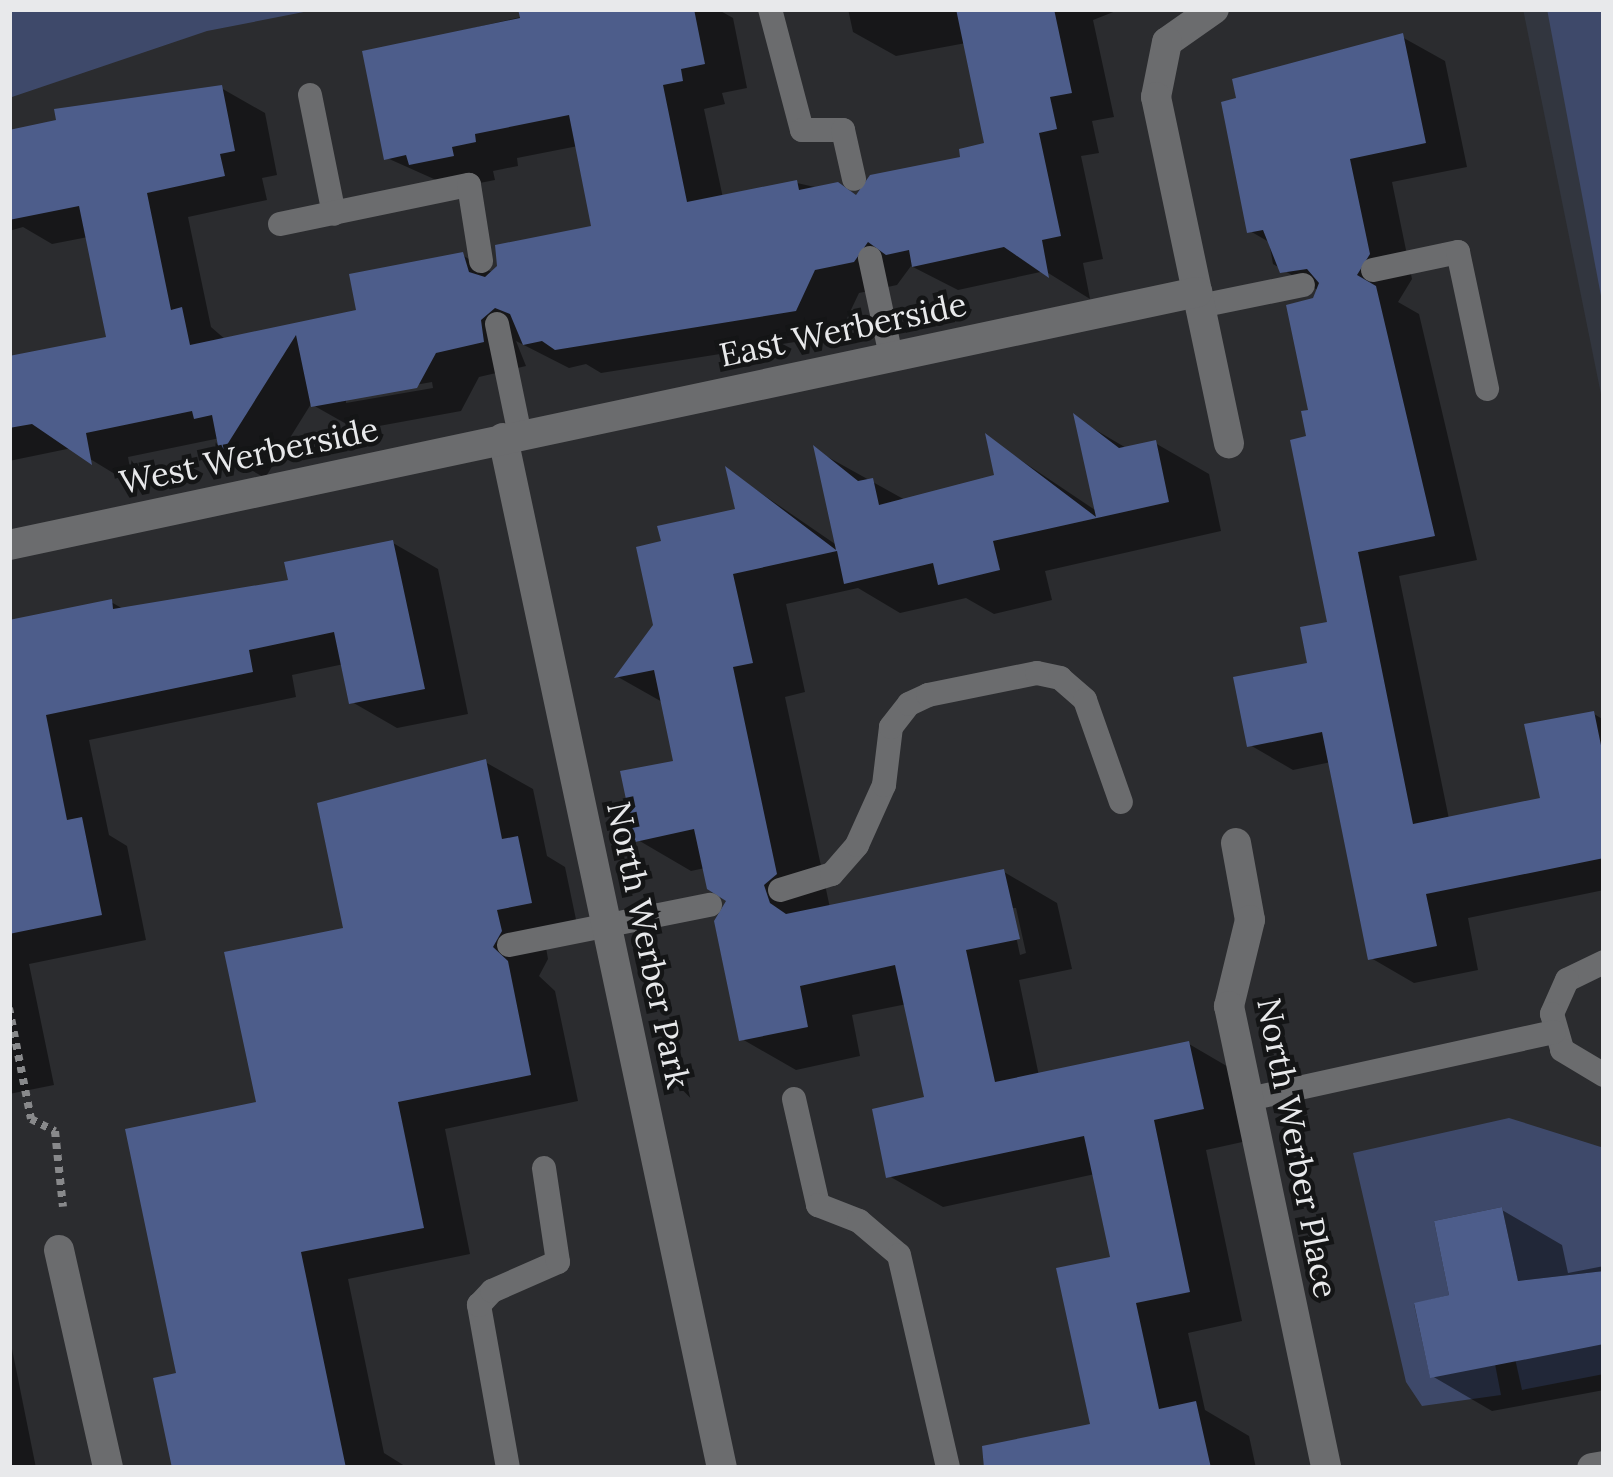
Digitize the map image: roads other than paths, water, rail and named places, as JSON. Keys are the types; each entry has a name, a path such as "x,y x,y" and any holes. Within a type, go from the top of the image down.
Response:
{"street":[{"path":"1214,9 1172,34 1157,73 1229,443"},
{"name":"East Werberside","path":"512,436 891,356 1198,299"},
{"name":"West Werberside","path":"9,545 512,436"},
{"name":"North Werber Park","path":"512,436 607,926 722,1468"},
{"name":"North Werber Place","path":"1236,843 1250,928 1229,995 1326,1468"},
{"path":"59,1250 108,1468"},
{"path":"1592,1468 1604,1466"}],"lane":[{"path":"770,9 802,130 844,130 854,179"},
{"path":"310,95 334,214"},
{"path":"280,224 469,184 481,261"},
{"path":"1373,270 1458,252 1487,389"},
{"path":"871,258 891,356"},
{"path":"1198,299 1303,285"},
{"path":"497,324 512,436"},
{"path":"780,890 832,874 857,845 880,800 891,727 928,695 1037,673 1060,678 1084,700 1121,802"},
{"path":"509,945 710,905"},
{"path":"1604,962 1567,980 1552,1014 1554,1033 1575,1064 1604,1075"},
{"path":"1249,1099 1554,1033"},
{"path":"794,1099 818,1205 860,1221 898,1255 948,1468"},
{"path":"508,1468 479,1305 492,1291 558,1262 544,1168"}]}
